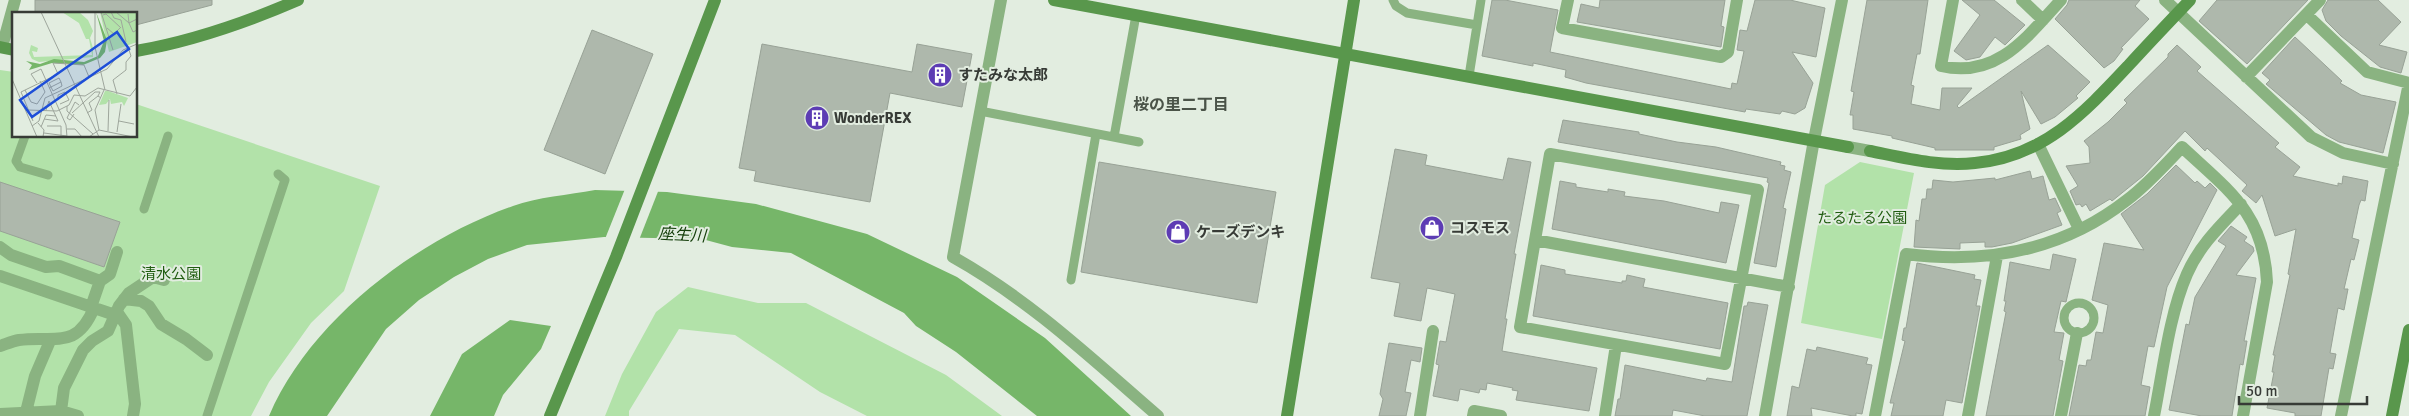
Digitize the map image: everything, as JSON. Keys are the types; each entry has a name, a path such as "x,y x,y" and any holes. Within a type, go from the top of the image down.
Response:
{"street":[{"path":"138,52 180,44 223,30 298,0"},
{"path":"550,416 715,0"},
{"path":"1001,0 953,257 1030,306 1084,350 1158,416"},
{"path":"1054,0 1936,163 1975,163 2003,157 2038,144 2056,134 2084,113 2190,0"},
{"path":"1287,416 1354,0"},
{"path":"1568,0 1562,28 1721,57 1728,52 1738,0"},
{"path":"1765,416 1814,140 1842,0"},
{"path":"1954,0 1941,66 1952,68 1974,68 1998,60 2013,50 2061,0"},
{"path":"2022,0 2043,20"},
{"path":"2165,0 2311,137 2343,153 2393,164"},
{"path":"2246,77 2320,0"},
{"path":"5,48 12,14"},
{"path":"2307,15 2367,72 2409,83 2341,416"},
{"path":"2038,144 2079,229"},
{"path":"1875,416 1906,254 1948,258 1997,256 2023,250 2079,229 2126,201 2146,184 2182,147 2241,204 2252,220 2260,238 2266,260 2267,282 2243,416"},
{"path":"1550,154 1758,190 1725,364 1520,327 1535,240 1550,154"},
{"path":"2154,416 2178,298 2187,272 2211,236 2241,204"},
{"path":"1535,240 1789,287"},
{"path":"0,247 11,254 31,262 46,267 59,266 100,281"},
{"path":"0,346 19,340 50,341 75,335 87,322 100,281 110,274 117,252"},
{"path":"1968,416 1997,256"},
{"path":"23,284 31,262"},
{"path":"0,276 116,314 126,325 135,404 132,416"},
{"path":"61,411 62,395 74,366 87,345 108,331 124,299 148,279 153,277 164,280"},
{"path":"124,299 141,301 149,306 161,324 186,338 208,355"},
{"path":"2392,416 2409,330"},
{"path":"1420,416 1433,331"},
{"path":"2061,416 2077,333"},
{"path":"26,412 35,376 50,341"},
{"path":"1605,416 1616,345"},
{"path":"0,414 61,411 78,416"},
{"path":"1474,416 1474,411 1501,416"}],"lane":[{"path":"1393,0 1396,6 1407,13 1478,25"},
{"path":"1469,76 1481,0"},
{"path":"1114,137 1136,15"},
{"path":"980,111 1139,142"},
{"path":"1071,280 1096,134"},
{"path":"144,209 168,136"},
{"path":"23,138 16,161 20,167 48,175"},
{"path":"207,416 284,180 278,174"}],"green space":[{"name":"清水公園","path":"0,70 12,72 12,138 138,138 138,105 380,186 344,291 311,323 269,382 251,416 0,416"},
{"name":"たるたる公園","path":"1860,162 1914,173 1882,339 1801,323 1825,185"},
{"path":"688,287 758,303 806,303 946,375 1002,416 867,416 820,392 735,335 679,329 629,411 629,416 605,416 622,374 656,312"}],"water":[{"name":"座生川","path":"595,190 667,192 756,204 867,234 957,277 1045,338 1131,416 1037,416 956,352 916,326 904,313 791,253 732,247 702,239 604,237 527,245 488,259 454,277 419,300 386,329 327,416 269,416 287,381 311,347 339,316 370,288 404,262 476,221 513,206 543,198"},
{"path":"510,320 551,326 541,349 503,395 494,416 430,416 462,354"}],"pier":[{"path":"625,189 659,189 639,240 605,239"}],"building":[{"path":"35,0 212,0 212,5 138,24 138,12 35,12"},
{"path":"1492,0 1505,0 1558,10 1550,52 1731,89 1732,83 1737,84 1744,51 1737,50 1740,30 1747,31 1755,0 1790,0 1825,8 1816,57 1792,52 1813,83 1805,108 1795,114 1782,111 1780,114 1746,109 1745,112 1586,83 1565,77 1566,70 1482,56"},
{"path":"1600,0 1725,0 1721,26 1724,27 1721,47 1577,22 1581,4 1599,8"},
{"path":"1867,0 1928,0 1920,54 1917,54 1911,85 1914,86 1911,104 1940,110 1942,88 1972,88 1957,106 1959,108 2048,45 2090,82 2076,96 2078,98 2055,117 2041,124 2021,91 2030,129 2020,135 2021,139 1994,147 1994,150 1935,150 1935,148 1892,138 1892,136 1853,129 1853,115 1850,115 1854,92 1851,91"},
{"path":"1962,0 1994,0 2025,25 2005,45 1995,37 1980,57 1966,60 1954,51 1980,15"},
{"path":"2069,0 2140,0 2135,6 2149,19 2121,48 2123,49 2114,61 2104,68 2055,19"},
{"path":"2217,0 2308,0 2247,64 2199,21"},
{"path":"2328,0 2378,0 2401,22 2379,45 2407,52 2401,73 2380,67 2341,36 2326,21 2322,10"},
{"path":"592,30 653,54 605,174 544,150"},
{"path":"2295,37 2342,81 2340,83 2361,95 2396,102 2383,153 2339,142 2326,135 2266,84 2270,80 2262,73"},
{"name":"WonderREX","path":"762,44 912,72 917,44 972,54 962,107 890,93 870,202 754,181 756,171 739,168"},
{"path":"2177,45 2201,67 2197,71 2279,143 2275,147 2300,167 2293,176 2338,186 2338,183 2342,184 2343,176 2368,181 2365,201 2361,200 2359,205 2352,238 2359,240 2354,260 2351,259 2344,289 2348,289 2344,310 2338,308 2330,353 2336,354 2333,369 2329,368 2321,416 2295,416 2295,413 2267,408 2274,372 2272,372 2275,355 2273,355 2290,275 2288,274 2296,229 2275,236 2262,195 2256,203 2242,191 2247,185 2207,148 2205,151 2185,131 2143,176 2112,201 2110,199 2090,211 2086,204 2082,207 2080,204 2076,205 2070,191 2078,186 2066,166 2090,163 2089,147 2084,141 2108,122 2127,103 2124,100 2168,57 2168,54"},
{"path":"1563,120 1639,132 1639,134 1677,142 1716,147 1781,162 1780,165 1785,166 1784,170 1791,172 1783,208 1786,209 1776,267 1754,263 1769,183 1767,182 1768,178 1558,142"},
{"path":"1395,149 1427,155 1425,165 1503,180 1508,158 1531,162 1514,254 1516,254 1505,319 1507,319 1502,351 1597,368 1589,411 1516,400 1518,391 1512,390 1513,388 1487,383 1486,390 1480,389 1479,393 1460,389 1458,401 1433,396 1439,365 1436,364 1440,341 1446,342 1455,294 1427,288 1421,321 1394,316 1400,283 1371,278"},
{"name":"ケーズデンキ","path":"1099,162 1276,192 1257,303 1081,272"},
{"path":"2176,165 2195,183 2197,181 2205,188 2210,183 2217,190 2167,287 2154,347 2148,346 2141,385 2150,387 2145,416 2069,416 2079,365 2086,366 2087,360 2091,360 2096,332 2103,333 2108,305 2092,300 2104,243 2144,250 2121,214 2147,194"},
{"path":"2030,171 2032,179 2043,176 2049,200 2055,198 2061,211 2057,213 2062,225 2012,243 1992,247 1985,247 1985,242 1960,243 1960,249 1914,247 1916,220 1919,221 1922,199 1926,199 1927,189 1932,189 1933,180 1953,182 1995,178 1995,180"},
{"path":"1560,181 1576,184 1576,187 1608,192 1608,189 1625,192 1624,196 1664,201 1719,213 1721,202 1739,205 1726,263 1552,229"},
{"path":"0,182 120,222 104,267 0,231"},
{"path":"2231,226 2247,237 2244,241 2253,247 2254,251 2236,275 2256,278 2244,341 2247,341 2243,365 2240,364 2232,416 2202,416 2169,410 2186,324 2189,325 2195,297 2226,246 2218,241"},
{"path":"2053,254 2076,259 2066,302 2061,301 2054,332 2064,333 2059,360 2063,361 2053,416 1986,416 2006,312 2004,311 2006,301 2004,301 2010,262 2050,270"},
{"path":"1917,263 1975,275 1974,279 1981,280 1976,306 1980,306 1962,403 1946,400 1943,416 1891,416 1894,403 1890,403 1905,341 1902,340 1904,328 1906,328"},
{"path":"1541,265 1565,270 1565,274 1622,283 1622,281 1626,281 1627,275 1645,279 1643,287 1728,303 1720,349 1533,316"},
{"path":"1748,302 1768,305 1747,416 1705,416 1673,410 1672,416 1615,416 1618,399 1620,399 1625,365 1706,381 1707,378 1732,382 1744,306 1747,306"},
{"path":"1389,343 1422,348 1420,362 1411,360 1405,392 1411,393 1406,416 1379,416 1383,399 1380,394"},
{"path":"1817,347 1868,358 1866,364 1872,365 1862,414 1856,413 1856,416 1853,416 1811,408 1812,416 1787,416 1792,386 1799,388 1807,349 1816,351"}],"place":[{"name":"すたみな太郎","path":"940,75"},
{"name":"WonderREX","path":"817,118"},
{"name":"コスモス","path":"1432,228"},
{"name":"ケーズデンキ","path":"1178,232"}],"district":[{"name":"桜の里二丁目","path":"1181,104"}]}
